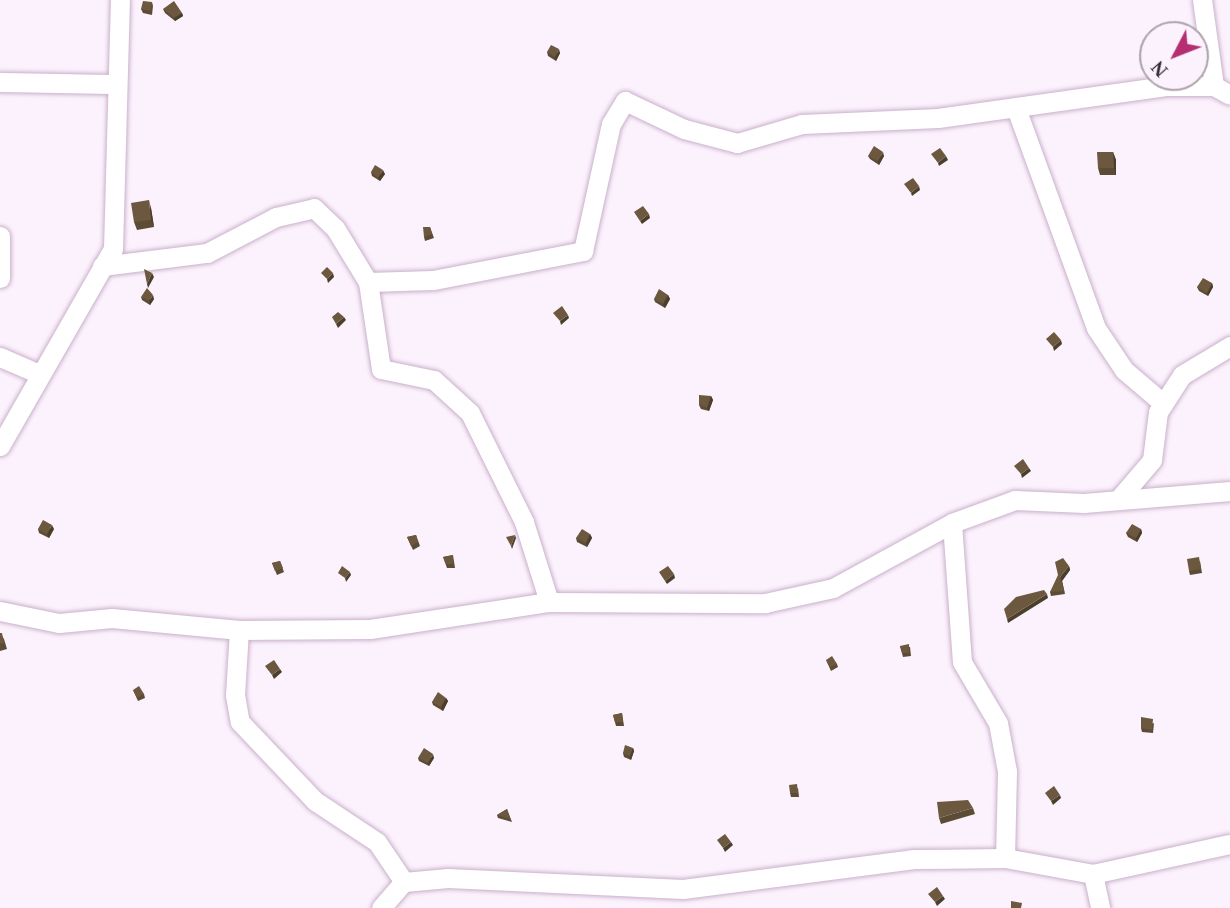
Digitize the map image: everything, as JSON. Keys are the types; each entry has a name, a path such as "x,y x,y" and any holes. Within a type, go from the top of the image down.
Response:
{"street":[{"path":"0,446 37,373 113,250 114,84 120,0"},
{"path":"368,282 433,280 583,251 611,124 625,102 684,129 737,143 802,124 1016,108 1166,86 1222,91 1202,0"},
{"path":"0,82 114,84"},
{"path":"1016,108 1096,328 1124,370 1164,404"},
{"path":"102,266 207,253 276,217 314,208 335,228 368,282 382,369 434,380 470,413 524,522 549,602"},
{"path":"0,236 0,278"},
{"path":"1118,500 1152,460 1164,404 1182,375 1230,346"},
{"path":"0,357 37,373"},
{"path":"0,611 59,622 182,620 239,630 370,629 549,602 765,603 833,588 952,523 1015,500 1118,500 1230,491"},
{"path":"952,523 961,662 998,723 1007,771 1005,858"},
{"path":"239,630 234,695 240,722 314,800 377,842 404,882"},
{"path":"381,908 404,882 448,878 683,889 914,859 1005,858 1093,874 1230,844"},
{"path":"1093,874 1100,908"},
{"path":"644,888 649,908"}],"building":[{"path":"143,1 152,2 150,11 141,9"},
{"path":"174,1 182,13 174,18 163,9"},
{"path":"551,45 559,49 555,57 547,52"},
{"path":"874,146 883,152 878,161 868,156"},
{"path":"940,148 946,156 938,163 931,154"},
{"path":"1097,152 1113,152 1114,168 1098,168"},
{"path":"375,165 383,170 378,178 371,172"},
{"path":"913,178 919,186 911,193 904,184"},
{"path":"149,200 151,220 134,222 131,203"},
{"path":"643,206 649,214 640,221 634,212"},
{"path":"423,227 430,227 432,234 424,237"},
{"path":"327,267 333,273 327,279 321,273"},
{"path":"144,269 152,273 147,284"},
{"path":"1203,278 1212,283 1207,293 1197,287"},
{"path":"147,288 153,295 149,301 141,297"},
{"path":"659,289 668,295 663,304 654,299"},
{"path":"562,306 568,315 560,321 553,313"},
{"path":"338,312 344,317 336,324 332,317"},
{"path":"1054,332 1061,340 1053,347 1046,339"},
{"path":"699,395 711,396 707,408 699,405"},
{"path":"1023,459 1029,468 1021,474 1014,466"},
{"path":"43,520 52,525 47,534 38,529"},
{"path":"1132,524 1141,529 1136,538 1126,533"},
{"path":"582,529 590,534 586,543 576,538"},
{"path":"416,535 418,542 411,546 407,537"},
{"path":"515,535 511,546 506,537"},
{"path":"453,555 453,564 446,564 443,557"},
{"path":"1199,557 1201,569 1189,571 1187,559"},
{"path":"1063,558 1069,566 1060,577 1064,591 1050,592 1058,575 1055,562"},
{"path":"280,561 283,568 275,571 272,563"},
{"path":"342,566 350,572 345,578 338,573"},
{"path":"668,566 674,574 665,581 659,572"},
{"path":"1044,590 1047,594 1007,619 1004,609 1016,597"},
{"path":"0,633 4,643 0,644"},
{"path":"909,644 909,653 902,653 900,646"},
{"path":"832,656 837,664 830,667 826,660"},
{"path":"274,660 280,669 272,675 265,666"},
{"path":"139,686 144,694 137,698 133,690"},
{"path":"438,692 446,698 441,707 432,702"},
{"path":"622,713 623,722 615,722 613,715"},
{"path":"1141,717 1153,719 1152,730 1141,728"},
{"path":"625,745 633,748 630,756 623,753"},
{"path":"424,748 433,754 428,763 418,758"},
{"path":"797,784 798,793 790,793 789,785"},
{"path":"1054,786 1060,795 1051,801 1045,793"},
{"path":"968,800 973,808 939,818 937,802"},
{"path":"507,809 510,819 497,815"},
{"path":"725,834 731,842 723,848 717,840"},
{"path":"937,887 943,896 935,902 928,894"},
{"path":"1011,901 1022,903 1021,908 1011,908"}]}
